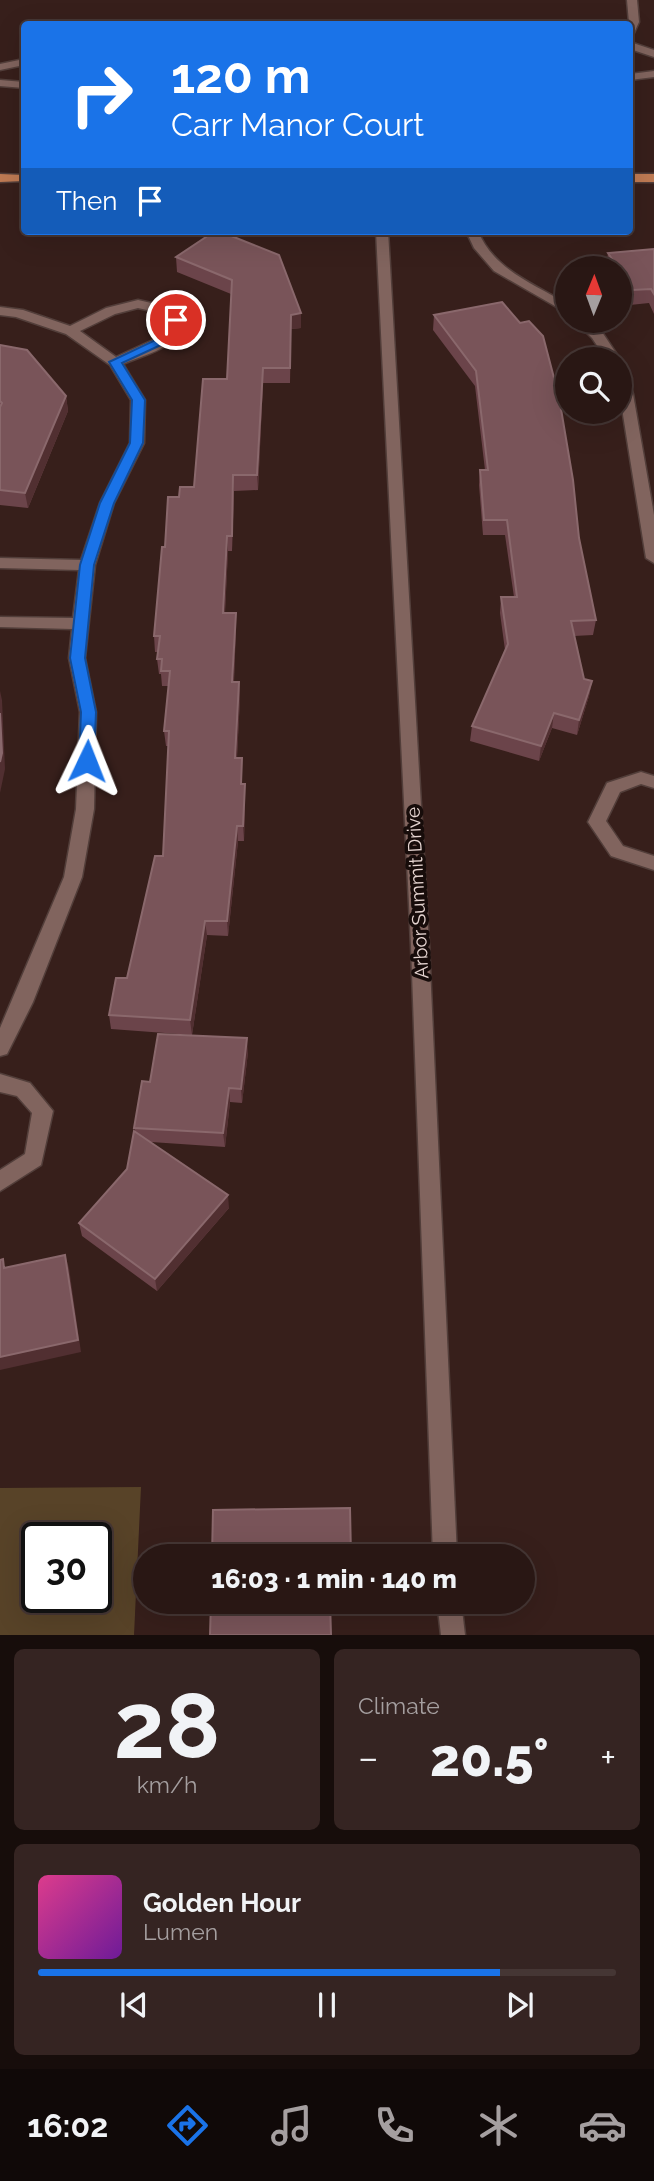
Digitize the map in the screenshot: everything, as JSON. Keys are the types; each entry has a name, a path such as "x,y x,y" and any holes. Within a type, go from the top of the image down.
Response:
{"main road":[{"path":"0,178 21,178"},
{"path":"633,178 654,178"}],"street":[{"path":"632,0 633,24"},
{"path":"633,46 654,54"},
{"path":"0,67 21,63"},
{"path":"633,77 654,74"},
{"path":"0,83 21,85"},
{"name":"Arbor Summit Drive","path":"382,235 420,945 445,1544"},
{"path":"473,235 476,246 512,279 555,302"},
{"path":"71,331 104,313 132,304 160,307 176,320 172,335 165,341 116,362"},
{"path":"0,311 18,313 71,331 116,362 138,400 137,443 107,503 87,565 77,658 88,726 85,809 73,877 23,1002 0,1048"},
{"path":"631,424 654,558"},
{"path":"0,563 87,565"},
{"path":"0,622 81,624"},
{"path":"654,782 641,778 613,788 597,822 617,851 654,863"},
{"path":"0,1083 23,1088 43,1111 34,1159 0,1182"},
{"path":"451,1614 453,1635"}],"shaded area":[{"path":"141,1487 138,1544 133,1544 134,1635 0,1635 0,1488"}],"building":[{"path":"209,235 229,235 279,255 301,313 291,315 290,368 263,368 257,475 233,475 232,536 227,536 223,613 236,613 232,682 239,682 235,758 242,758 241,784 245,784 243,826 237,826 227,921 205,921 190,1020 109,1015 116,978 127,978 155,856 163,856 169,731 164,731 170,671 161,671 162,659 157,659 160,636 154,636 168,497 179,497 180,487 194,487 203,379 227,379 232,280 176,257"},
{"path":"654,249 654,294 651,289 632,290 632,256 610,256 608,253"},
{"path":"502,302 520,323 529,321 543,336 555,382 555,424 564,424 579,538 596,620 571,621 584,679 592,681 579,720 554,713 541,746 472,726 508,644 501,597 517,597 507,520 484,520 480,470 488,470 476,371 434,315"},
{"path":"0,345 27,350 66,396 25,493 0,490"},
{"path":"0,713 2,753 0,762"},
{"path":"158,1034 247,1038 241,1089 229,1088 223,1133 134,1128 142,1081 150,1082"},
{"path":"134,1131 228,1195 155,1279 79,1223 127,1169"},
{"path":"65,1255 78,1340 0,1357 0,1260 3,1259 4,1268"},
{"path":"350,1508 351,1544 212,1544 213,1510"},
{"path":"211,1614 330,1614 331,1635 210,1635"}],"route":[{"path":"87,761 88,712 77,658 87,565 107,503 137,443 138,400 116,362 165,341 176,328 176,320"}]}
